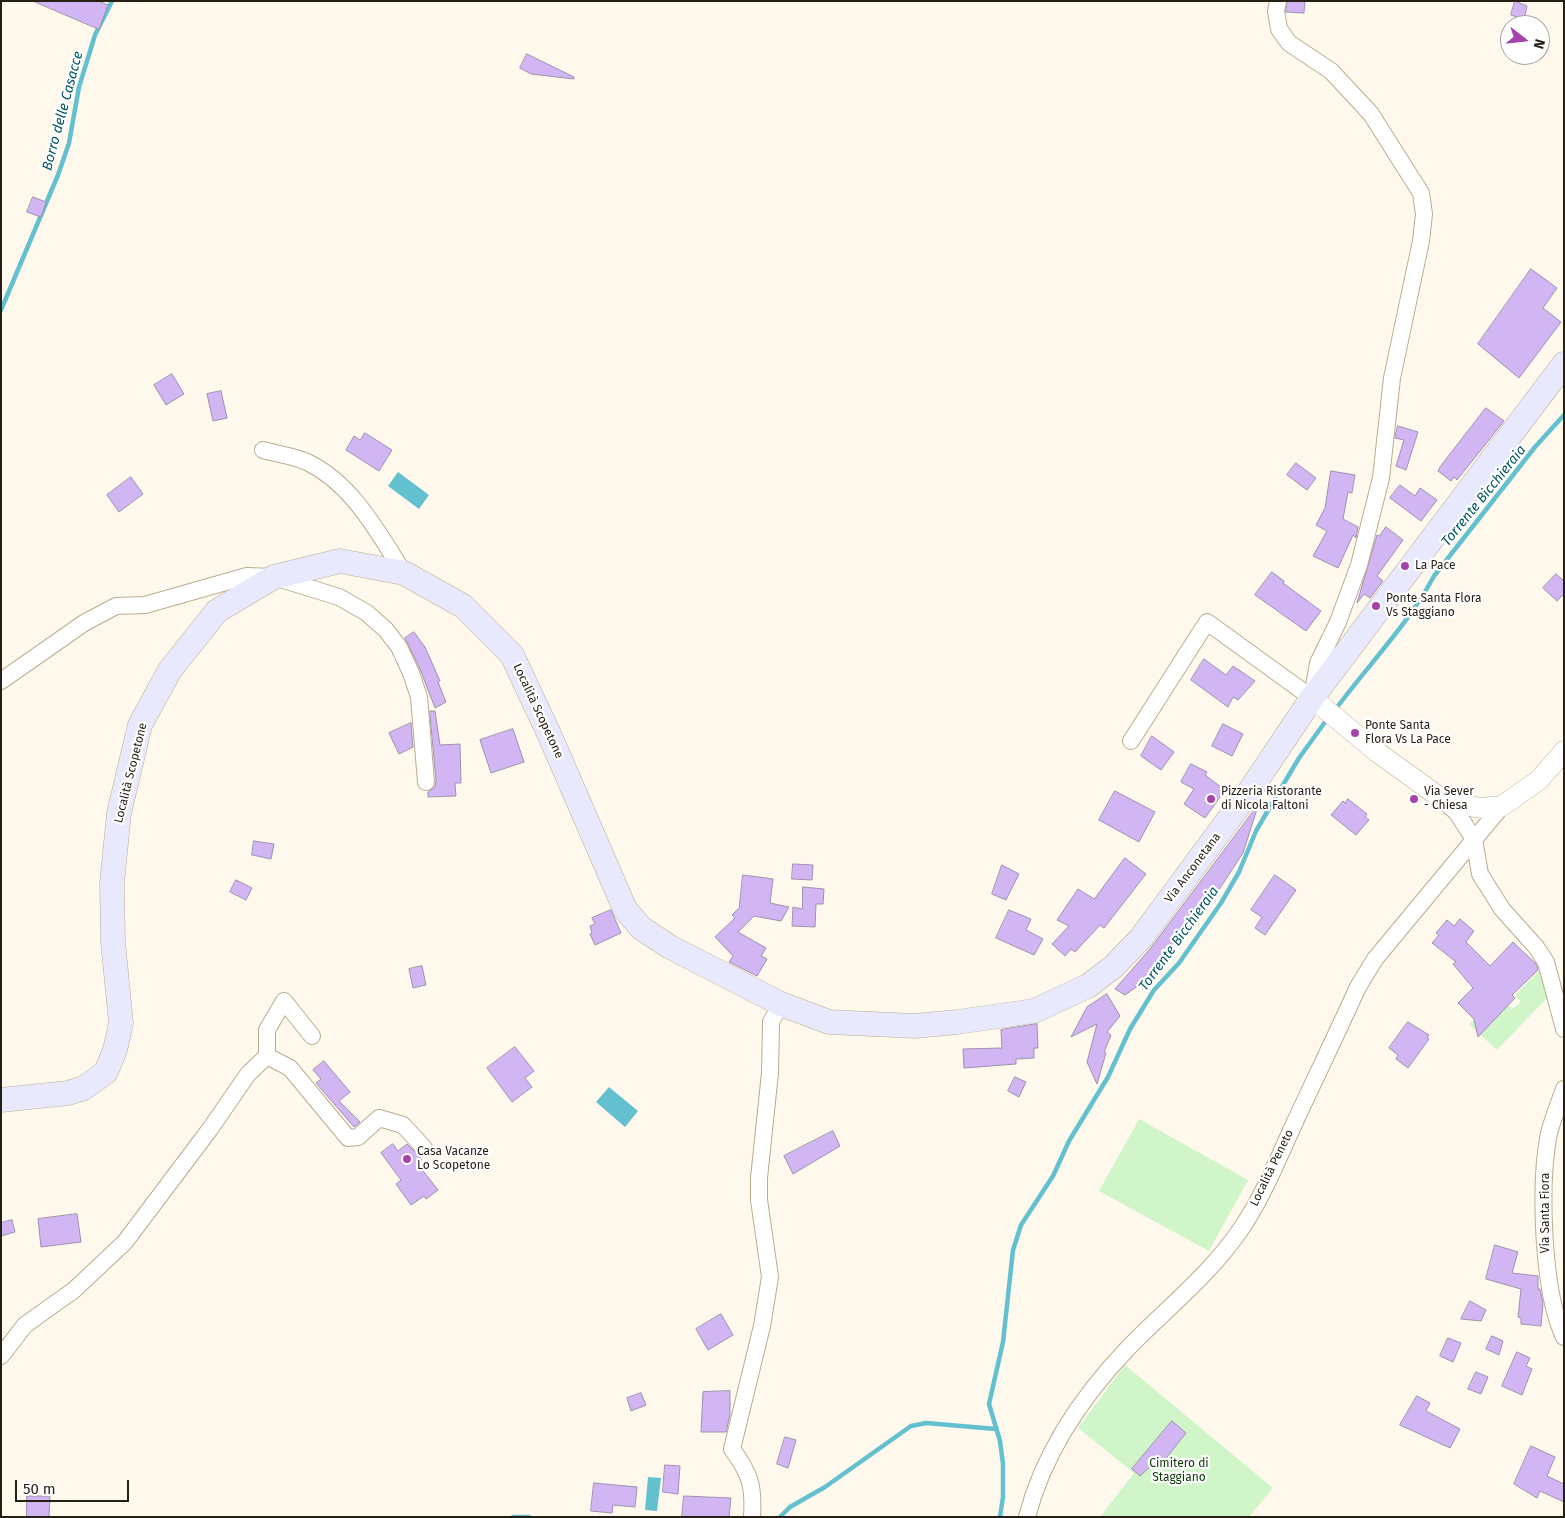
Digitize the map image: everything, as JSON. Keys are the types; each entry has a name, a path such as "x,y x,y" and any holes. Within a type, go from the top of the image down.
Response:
{"main road":[{"name":"Via Anconetana","path":"781,1004 829,1022 915,1026 1034,1011 1088,986 1112,967 1141,938 1248,792 1318,703 1564,364"},
{"name":"Località Scopetone","path":"1,1100 68,1093 84,1088 106,1072 115,1050 121,1023 113,942 112,882 118,813 140,725 170,670 217,611 274,577 340,561 404,573 463,606 512,655 550,736 624,910 642,928 670,947 781,1004"}],"street":[{"path":"1278,1 1276,11 1279,29 1289,44 1331,71 1372,114 1421,193 1424,214 1422,241 1392,378 1381,478 1359,565 1338,622 1318,663 1318,703"},
{"path":"263,450 307,462 338,482 364,512 404,573"},
{"path":"1,681 84,623 116,606 145,605 248,576 274,577 339,597 366,613 386,630 399,648 411,673 419,697 426,782"},
{"path":"1130,741 1207,622 1318,703 1376,752 1442,799 1457,813 1474,839 1480,874 1502,910 1536,947 1546,962 1564,1029"},
{"path":"1442,799 1481,808 1502,806 1539,780 1564,751"},
{"name":"Località Peneto","path":"1027,1517 1031,1501 1059,1437 1088,1394 1129,1347 1217,1262 1243,1225 1270,1178 1358,987 1396,932 1502,806"},
{"path":"1,1356 25,1325 74,1290 125,1242 210,1129 248,1074 267,1056 267,1030 284,1001 312,1036"},
{"path":"752,1517 754,1496 747,1470 732,1449 762,1326 770,1277 759,1200 759,1178 770,1073 770,1022 781,1004"},
{"path":"267,1056 290,1068 348,1138 358,1137 379,1118 403,1125 424,1148"},
{"name":"Via Santa Fiora","path":"1564,1089 1550,1132 1545,1174 1546,1269 1557,1323 1564,1337"}],"green space":[{"path":"1541,969 1551,994 1497,1050 1469,1024 1498,995 1512,1009 1521,1002 1515,995"},
{"path":"1139,1119 1248,1180 1209,1251 1099,1191"},
{"name":"Cimitero di Staggiano","path":"1125,1365 1273,1488 1249,1517 1100,1517 1134,1473 1078,1428"}],"water":[{"path":"398,472 429,495 419,509 388,486"},
{"path":"609,1087 638,1111 625,1127 596,1102"},
{"path":"648,1477 661,1478 657,1511 645,1510"}],"building":[{"path":"33,1 98,1 108,5 99,29"},
{"path":"1288,1 1305,1 1304,13 1286,12"},
{"path":"1515,1 1527,6 1525,15 1511,15"},
{"path":"527,54 574,77 574,79 531,74 520,68"},
{"path":"33,197 46,202 41,217 27,212"},
{"path":"1531,269 1557,288 1543,308 1561,322 1519,378 1478,344"},
{"path":"172,374 184,394 166,405 154,385"},
{"path":"221,391 227,418 213,421 207,394"},
{"path":"1486,408 1504,421 1457,480 1454,477 1451,481 1438,471"},
{"path":"1398,426 1418,432 1406,470 1396,466 1404,440 1395,438"},
{"path":"365,433 392,450 379,471 346,450 354,436 360,440"},
{"path":"1296,463 1316,478 1307,490 1287,475"},
{"path":"1331,471 1355,475 1352,493 1348,492 1343,519 1358,527 1356,538 1353,535 1338,568 1313,556 1327,531 1316,525 1325,508"},
{"path":"131,477 143,494 119,512 107,495"},
{"path":"1400,485 1415,496 1420,488 1437,500 1421,521 1390,498"},
{"path":"1386,527 1403,540 1377,576 1383,581 1370,598 1364,594 1357,603 1377,535 1379,536"},
{"path":"1272,572 1284,581 1283,583 1321,611 1306,631 1255,595"},
{"path":"1556,574 1564,581 1564,594 1557,601 1543,588"},
{"path":"414,632 425,647 440,681 438,682 446,702 435,708 420,669 405,638"},
{"path":"1204,659 1226,675 1233,666 1255,681 1238,700 1233,697 1228,707 1191,680"},
{"path":"430,711 435,711 440,745 460,744 461,783 455,783 456,796 428,797 428,792 435,787 436,781"},
{"path":"411,723 413,747 399,754 389,733"},
{"path":"1223,724 1243,734 1232,756 1212,746"},
{"path":"513,729 524,762 491,773 480,740"},
{"path":"1152,736 1174,752 1161,770 1141,756"},
{"path":"1191,764 1207,772 1205,775 1225,790 1205,818 1184,804 1194,789 1181,782"},
{"path":"1115,791 1155,812 1139,842 1099,820"},
{"path":"1348,799 1367,814 1365,817 1369,820 1356,835 1331,815 1343,801 1345,803"},
{"path":"1256,808 1243,853 1205,911 1202,908 1180,938 1178,936 1157,963 1160,965 1146,980 1125,995 1115,989 1150,949"},
{"path":"254,841 274,844 271,859 252,855"},
{"path":"1125,858 1146,874 1104,928 1100,925 1075,952 1071,949 1065,956 1052,944 1069,926 1057,920 1078,889 1094,899"},
{"path":"793,864 813,865 812,880 792,879"},
{"path":"1002,865 1019,874 1006,900 992,894"},
{"path":"743,875 773,879 770,903 789,907 781,921 754,916 738,932 766,948 761,956 767,959 757,976 729,962 733,956 715,937 735,918 732,915 739,908"},
{"path":"1275,875 1296,890 1265,935 1255,928 1262,917 1251,910"},
{"path":"236,880 252,888 246,900 230,892"},
{"path":"803,887 824,889 823,904 816,904 815,927 792,926 793,907 802,909"},
{"path":"611,910 621,933 595,945 590,934 592,933 590,926 595,924 592,918"},
{"path":"1009,910 1031,919 1026,930 1043,939 1034,955 996,938"},
{"path":"1460,919 1474,931 1466,942 1490,966 1513,942 1536,964 1538,970 1512,995 1515,998 1478,1037 1474,1019 1458,1003 1473,988 1453,964 1456,962 1432,943 1439,935 1436,933 1447,920 1454,926"},
{"path":"422,966 426,985 413,988 409,969"},
{"path":"1107,994 1120,1016 1107,1032 1111,1035 1104,1052 1106,1053 1097,1084 1087,1062 1097,1024 1071,1037 1087,1007"},
{"path":"1408,1022 1429,1035 1427,1038 1429,1039 1408,1068 1396,1059 1398,1055 1389,1048"},
{"path":"1037,1024 1038,1048 1034,1048 1034,1058 1016,1059 1016,1064 964,1068 963,1049 1002,1048 1001,1030"},
{"path":"515,1047 534,1071 525,1078 532,1087 512,1102 487,1068"},
{"path":"324,1061 350,1092 339,1101 360,1122 354,1127 316,1083 321,1079 313,1070"},
{"path":"1015,1077 1026,1082 1019,1097 1008,1091"},
{"path":"833,1131 840,1146 793,1174 784,1156"},
{"path":"393,1144 398,1151 407,1144 419,1156 422,1160 417,1163 438,1190 426,1199 424,1196 411,1205 396,1184 401,1180 381,1153"},
{"path":"77,1214 81,1242 41,1247 38,1219"},
{"path":"12,1220 15,1232 1,1236 1,1223"},
{"path":"1495,1245 1518,1252 1512,1273 1538,1276 1538,1289 1540,1289 1543,1303 1541,1326 1521,1324 1521,1318 1518,1317 1521,1289 1486,1279"},
{"path":"1470,1301 1486,1310 1481,1321 1461,1319"},
{"path":"721,1314 733,1335 708,1350 696,1329"},
{"path":"1492,1336 1503,1341 1499,1355 1486,1349"},
{"path":"1448,1338 1461,1343 1453,1362 1440,1356"},
{"path":"1517,1352 1530,1358 1526,1366 1532,1369 1522,1395 1502,1386"},
{"path":"1476,1372 1488,1377 1481,1394 1468,1389"},
{"path":"730,1391 730,1415 726,1432 701,1432 703,1392"},
{"path":"641,1393 646,1405 631,1411 627,1398"},
{"path":"1417,1396 1430,1403 1426,1411 1460,1429 1450,1448 1400,1425"},
{"path":"1172,1421 1186,1433 1159,1467 1154,1463 1140,1476 1132,1469"},
{"path":"785,1437 796,1440 788,1468 777,1464"},
{"path":"1531,1446 1555,1457 1547,1476 1564,1484 1564,1502 1540,1491 1537,1498 1514,1484"},
{"path":"665,1465 680,1466 678,1494 663,1492"},
{"path":"594,1483 637,1487 635,1507 613,1505 612,1513 591,1511"},
{"path":"27,1496 50,1496 49,1517 27,1517"},
{"path":"684,1496 731,1498 729,1517 682,1517"}],"waterway":[{"name":"Borro delle Casacce","path":"1,310 58,175 69,143 79,87 95,35 112,1"},
{"name":"Torrente Bicchieraia","path":"1335,710 1400,628 1434,576 1535,447 1564,415"},
{"name":"Torrente Bicchieraia","path":"1000,1517 1003,1497 1003,1464 1000,1441 989,1404 1003,1342 1013,1250 1021,1225 1053,1176 1069,1141 1108,1077 1130,1029 1154,990 1179,963 1221,903 1239,872 1256,831 1299,758 1328,718"},
{"path":"780,1517 790,1507 825,1487 911,1426 926,1423 996,1429"},
{"path":"513,1517 529,1517"}],"place":[{"name":"La Pace","path":"1405,566"},
{"name":"Ponte Santa Flora Vs Staggiano","path":"1376,606"},
{"name":"Ponte Santa Flora Vs La Pace","path":"1355,733"},
{"name":"Pizzeria Ristorante di Nicola Faltoni","path":"1211,799"},
{"name":"Via Sever - Chiesa","path":"1414,799"},
{"name":"Casa Vacanze Lo Scopetone","path":"407,1159"}]}
